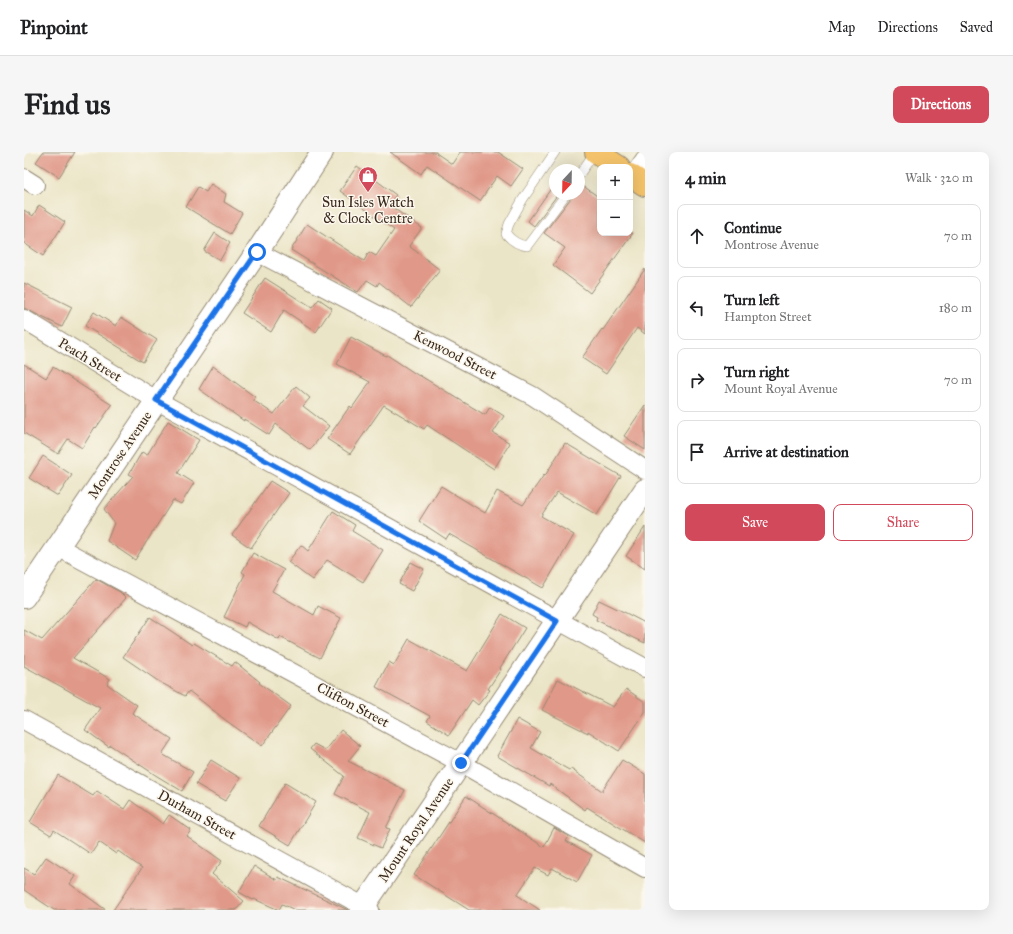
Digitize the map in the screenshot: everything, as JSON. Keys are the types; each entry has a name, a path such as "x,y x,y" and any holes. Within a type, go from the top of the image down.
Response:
{"main road":[{"path":"596,152 614,164"}],"street":[{"name":"Montrose Avenue","path":"24,597 257,252 322,152"},
{"path":"633,175 645,159"},
{"name":"Kenwood Street","path":"257,252 533,396 645,470"},
{"name":"Peach Street","path":"24,320 156,400 645,668"},
{"name":"Mount Royal Avenue","path":"365,909 461,763 645,490"},
{"name":"Clifton Street","path":"58,547 461,763 645,868"},
{"name":"Durham Street","path":"24,720 365,909"}],"lane":[{"path":"555,152 508,224 506,234 520,245 527,246 562,200"},
{"path":"585,167 596,152"}],"building":[{"path":"43,152 75,152 59,177 36,162"},
{"path":"390,152 436,152 452,164 460,152 498,152 523,169 511,186 497,176 480,201 427,165 421,174"},
{"path":"357,166 396,195 389,205 422,228 409,246 440,270 411,307 379,282 377,286 367,280 358,292 291,250 307,224 364,261 369,252 376,256 394,230 340,191"},
{"path":"211,184 226,194 224,202 242,213 230,234 186,207 198,187 206,192"},
{"path":"585,187 597,196 597,236 631,236 590,293 553,265 565,248 544,233 569,200 585,200"},
{"path":"549,191 549,200 554,200 534,226 528,221"},
{"path":"39,205 65,222 43,256 24,243 24,210 33,216"},
{"path":"215,233 230,243 220,260 204,251"},
{"path":"645,269 645,334 637,328 606,374 582,358"},
{"path":"265,278 312,308 319,299 332,308 316,332 284,310 271,332 242,313"},
{"path":"24,283 72,307 62,327 24,308"},
{"path":"94,312 116,326 121,317 157,340 143,362 85,326"},
{"path":"351,337 386,356 387,355 419,376 485,415 490,407 504,416 493,433 510,443 494,469 427,425 424,429 384,405 350,454 327,439 350,406 352,408 370,382 337,364"},
{"path":"24,364 46,378 53,367 112,405 96,428 95,427 82,448 68,439 58,454 24,433"},
{"path":"213,366 255,397 254,401 274,414 296,386 310,398 303,406 329,426 310,450 276,424 269,435 244,419 244,421 199,389"},
{"path":"645,405 645,450 624,436"},
{"path":"168,421 199,440 178,473 194,483 181,504 173,500 135,560 107,541 114,523 104,509 133,476 129,474 142,452 147,455"},
{"path":"565,443 621,476 597,515 557,492 541,516 574,535 543,588 449,534 446,539 419,521 441,486 485,513 497,491 523,505 544,475 545,476"},
{"path":"43,456 72,475 58,496 29,478"},
{"path":"270,481 289,493 251,548 232,535"},
{"path":"333,511 355,525 352,531 383,550 363,582 327,560 312,580 288,562 301,545 308,551"},
{"path":"645,527 645,569 626,556"},
{"path":"253,553 284,570 272,591 314,615 318,606 341,618 320,658 280,637 279,640 247,622 245,627 224,617 245,574 242,572"},
{"path":"411,562 424,569 412,591 399,584"},
{"path":"96,579 120,592 126,598 73,658 110,679 107,684 137,705 132,713 172,739 162,754 193,772 182,791 110,745 109,747 85,730 100,708 24,666 24,630 42,640"},
{"path":"599,600 645,623 645,643 596,620 597,617 592,614"},
{"path":"502,614 525,628 488,689 490,690 478,705 472,700 449,735 427,721 430,716 376,687 389,662 394,665 409,639 467,671"},
{"path":"150,617 192,645 194,643 232,666 235,662 260,682 259,683 291,706 262,746 228,722 189,691 185,696 158,681 123,657"},
{"path":"558,679 613,707 626,689 645,702 645,712 619,751 588,731 588,733 542,710"},
{"path":"517,719 540,732 531,748 569,770 571,769 602,791 622,760 645,774 645,843 587,807 585,810 550,784 549,786 497,756"},
{"path":"341,730 360,746 348,761 405,790 386,828 390,829 381,848 358,838 370,812 335,794 344,776 310,749 314,744 325,750"},
{"path":"211,760 240,778 225,801 196,784"},
{"path":"58,775 93,796 97,791 124,809 130,800 163,824 169,815 191,830 187,836 222,861 212,874 244,901 236,910 113,910 142,868 118,851 116,854 99,842 91,854 54,830 51,835 30,822"},
{"path":"285,783 316,802 290,845 259,826"},
{"path":"466,796 544,847 554,828 569,837 566,841 592,855 577,882 552,868 548,875 535,868 517,895 540,910 469,910 414,875"},
{"path":"46,857 75,876 70,884 106,910 54,910 24,890 24,868 34,874"},
{"path":"254,866 277,880 278,877 348,910 295,910 282,904 279,910 254,899 253,900 239,892"}],"place":[{"name":"Sun Isles Watch & Clock Centre","path":"368,193"}],"route":[{"path":"257,252 156,400 557,621 461,763"}]}
